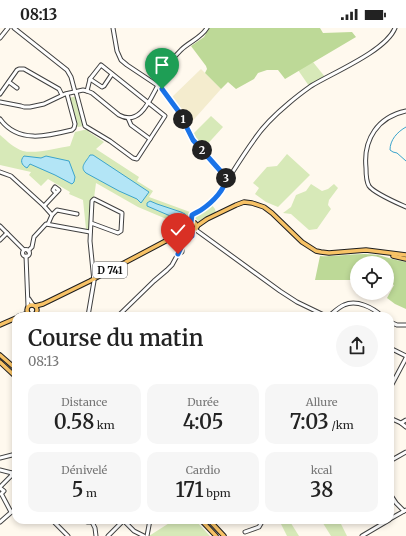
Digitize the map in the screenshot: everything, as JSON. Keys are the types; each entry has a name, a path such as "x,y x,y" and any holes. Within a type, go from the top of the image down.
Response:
{"main road":[{"name":"D 741","path":"32,311 236,204 244,202 252,203 268,210 302,242 316,251 325,253 360,250 406,255"},
{"name":"D 741","path":"384,252 406,259"},
{"path":"0,325 12,320"},
{"path":"0,356 12,365"},
{"path":"0,362 12,373"},
{"path":"205,524 216,536"},
{"path":"213,524 224,536"}],"street":[{"path":"0,38 8,28"},
{"path":"14,28 67,70 71,77 85,126 110,141 134,159 138,157 165,116 101,65 90,78 87,91"},
{"path":"113,28 117,51 121,60 157,86 179,112 193,140 226,178"},
{"path":"0,102 30,107 44,104 62,95 83,90 92,93 119,115 128,118 136,116 140,114 148,103 168,65 177,54 202,35 207,28"},
{"path":"122,312 172,265 184,241 192,236 191,217 193,214 202,210 221,191 226,182 226,178 232,173 260,132 289,103 312,86 374,51 391,36 395,28"},
{"path":"0,94 19,69 24,69 59,89 62,95"},
{"path":"90,78 102,87 112,74"},
{"path":"9,82 18,88"},
{"path":"0,120 10,130 31,137 72,130 75,124 67,94"},
{"path":"406,111 391,116 380,124 368,142 365,160 367,182 370,187 383,196 406,207"},
{"path":"128,118 131,125 150,139"},
{"path":"0,172 11,176 52,215"},
{"path":"44,206 56,193"},
{"path":"89,312 94,279 90,241 92,201 94,199 122,213 121,231 118,233 91,222"},
{"path":"32,311 27,296 26,256 29,254 28,251 32,247 34,237 45,225 48,224 52,215 56,211 59,210 77,214"},
{"path":"48,224 90,232"},
{"path":"0,226 24,250 28,251"},
{"path":"192,227 280,292 318,312"},
{"path":"0,240 7,233"},
{"path":"24,250 22,254 26,256"},
{"path":"333,312 342,306 353,302 364,305 378,312"},
{"path":"394,324 406,325"},
{"path":"394,350 406,357 394,378"},
{"path":"394,420 406,427"},
{"path":"401,423 406,420"},
{"path":"394,459 406,452"},
{"path":"0,458 12,455"},
{"path":"0,470 12,473"},
{"path":"0,522 12,512 1,494 4,491 0,488 12,475"},
{"path":"394,500 405,511 394,517"},
{"path":"396,503 399,514"},
{"path":"56,524 68,536"},
{"path":"93,524 96,536"},
{"path":"108,536 119,524"},
{"path":"127,524 134,531 146,536 149,524"},
{"path":"245,532 259,527 261,524"},
{"path":"362,536 382,524"}],"shaded area":[{"path":"201,69 221,89 188,126 171,98"}],"green space":[{"path":"209,28 320,28 323,33 352,32 356,37 285,79 278,70 267,70 258,73 254,79 236,89 228,82 221,89 205,73 207,69 206,66 191,46 204,37"},
{"path":"313,62 325,77 309,86 298,70"},
{"path":"77,96 84,126 78,127 76,126 69,98"},
{"path":"211,116 223,127 203,149 192,135"},
{"path":"88,129 89,132 104,142 96,149 139,177 137,181 153,191 149,197 190,212 183,226 138,207 96,183 94,198 92,199 89,229 86,229 83,200 69,194 70,192 48,179 41,186 29,175 31,172 0,165 0,135 20,150 34,152 70,146 75,132"},
{"path":"287,154 310,175 278,207 266,202 255,194 259,188 253,183 267,167 277,166"},
{"path":"311,184 322,191 328,189 334,184 338,188 329,200 328,205 331,209 317,229 309,230 291,214 283,213 291,207 296,195 306,191"},
{"path":"211,204 216,213 199,221 194,218 195,215 201,213"},
{"path":"365,254 382,256 350,256 350,280 315,280 320,256"},
{"path":"394,259 406,262 406,309 390,300 394,300"},
{"path":"168,524 199,524 210,536 149,536"},
{"path":"281,524 292,524 299,536 287,536"},
{"path":"324,524 341,524 347,536 331,536"}],"water":[{"path":"90,155 93,155 149,192 141,203 137,199 86,173 83,167"},
{"path":"24,156 41,158 46,156 69,161 75,177 74,182 72,184 30,164 27,168 22,162"},
{"path":"150,201 181,212 186,216 182,221 147,206 147,203"}],"waterway":[{"path":"406,127 400,131 390,146 390,150 397,153 406,161"}],"route":[{"path":"162,89 179,112 193,140 224,175 226,180 217,196 202,210 192,215 191,222 187,224 187,227 193,235 191,238 184,241 178,254"}]}
